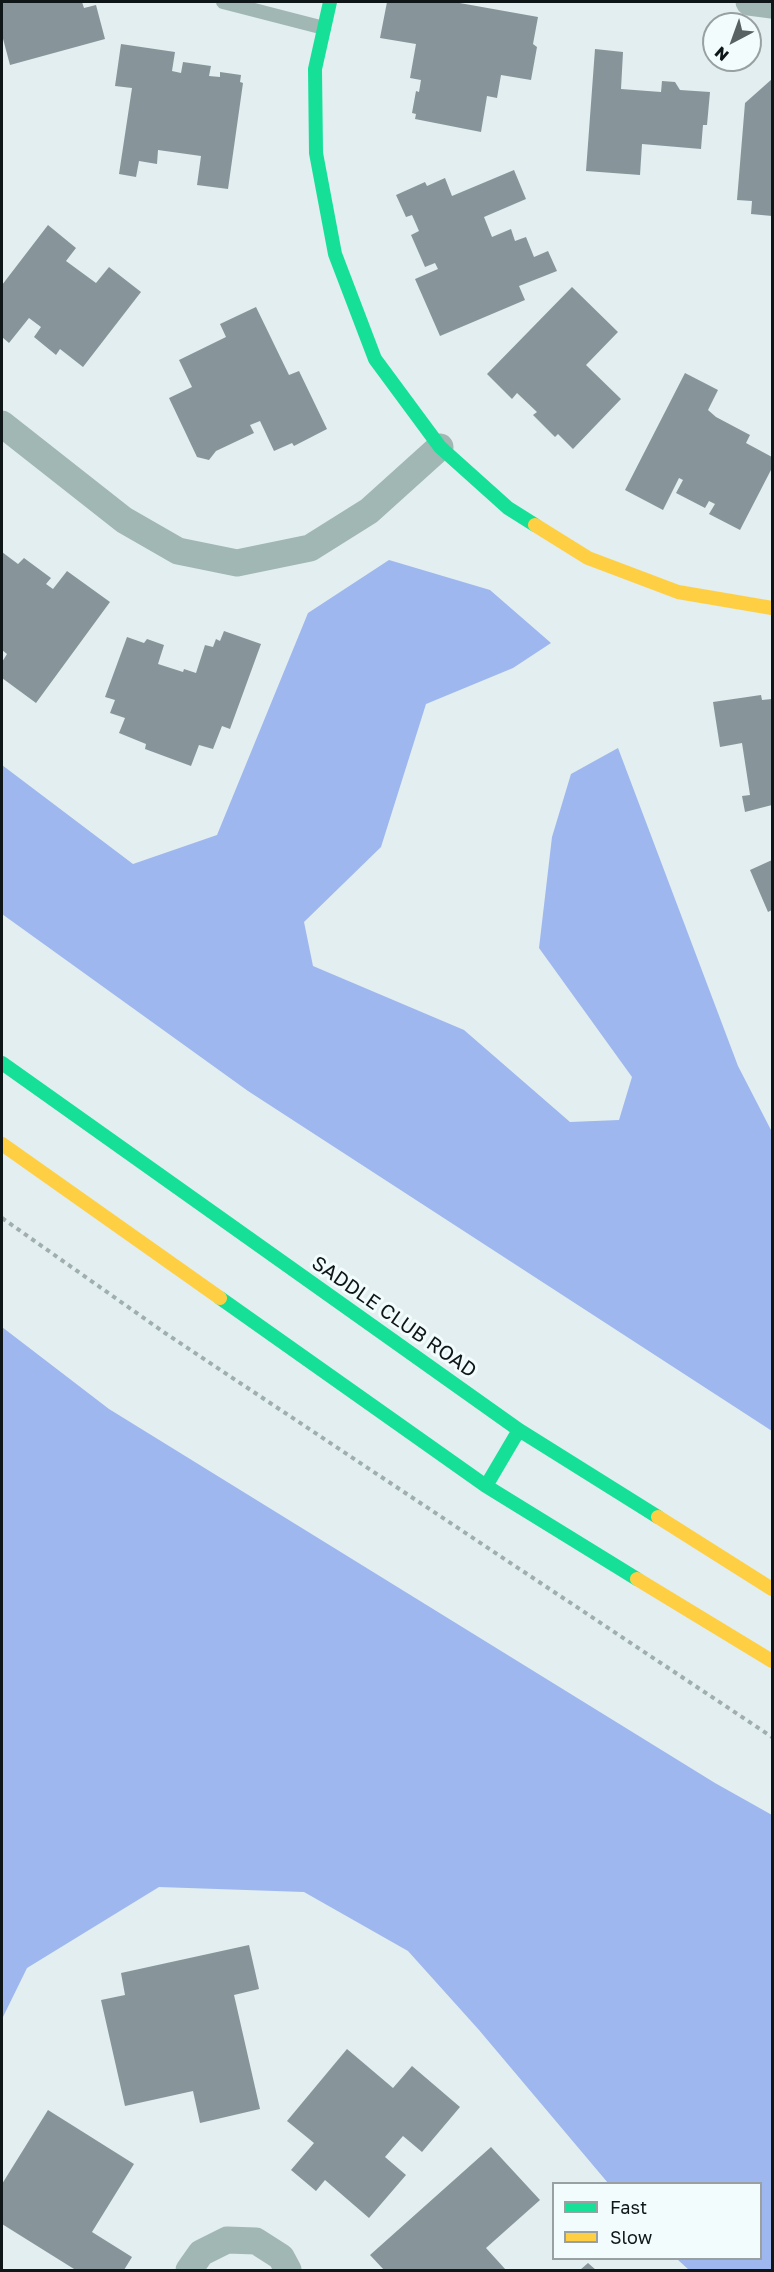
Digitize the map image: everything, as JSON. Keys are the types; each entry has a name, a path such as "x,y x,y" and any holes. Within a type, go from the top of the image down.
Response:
{"street":[{"path":"330,2 315,69 316,153 335,254 375,359 440,447 508,508 588,558 678,592 772,608"},
{"path":"749,2 772,4"},
{"path":"2,424 124,520 178,552 237,563 310,548 369,511 440,447"},
{"name":"SADDLE CLUB ROAD","path":"2,1063 519,1430 772,1589"},
{"path":"2,1144 486,1486 772,1661"},
{"path":"486,1486 519,1430"},
{"path":"189,2271 201,2253 227,2240 256,2241 281,2257 288,2271"}],"lane":[{"path":"223,2 324,28"}],"path":[{"path":"2,1218 165,1334 772,1737"}],"water":[{"path":"389,560 490,590 551,643 513,668 426,704 381,847 304,922 313,966 464,1030 570,1122 619,1120 632,1077 539,948 552,837 571,774 618,748 738,1066 772,1132 772,1431 248,1091 2,914 2,765 133,864 217,835 308,613"},
{"path":"2,1327 109,1409 715,1783 772,1815 772,2270 689,2270 678,2260 762,2260 762,2182 607,2182 479,2030 408,1951 304,1892 159,1887 27,1968 2,2019"}],"building":[{"path":"2,2 82,2 84,8 96,5 105,39 10,65 2,35"},
{"path":"387,2 454,2 538,17 533,44 537,47 531,80 501,75 497,98 487,96 481,132 415,119 416,114 412,113 416,91 419,92 421,80 410,78 416,44 380,38"},
{"path":"121,44 175,52 172,71 181,73 183,62 211,66 209,76 220,77 220,72 241,75 240,82 243,83 228,189 197,185 201,156 158,150 157,164 139,161 136,177 119,174 132,88 115,86"},
{"path":"595,49 623,52 621,89 661,92 662,81 675,82 680,90 710,92 707,125 703,125 701,149 642,144 640,175 586,171"},
{"path":"772,79 772,216 751,214 752,201 737,200 745,103"},
{"path":"514,170 526,199 484,217 492,237 511,229 515,241 526,237 534,257 548,251 557,271 519,286 525,300 440,336 415,279 438,269 435,263 425,267 411,235 419,231 412,215 406,217 396,195 425,182 427,186 445,178 452,196"},
{"path":"48,225 76,248 66,261 96,283 109,267 141,292 83,367 60,349 56,355 34,337 41,327 29,318 9,343 2,337 2,285"},
{"path":"572,287 618,332 586,365 621,399 573,449 558,434 555,437 533,415 537,412 517,393 512,399 487,374"},
{"path":"256,307 289,375 299,371 327,429 294,446 292,443 274,451 260,421 250,425 254,433 216,451 209,460 197,457 169,398 192,387 179,360 226,337 220,324"},
{"path":"685,373 718,390 708,410 716,417 750,435 746,443 772,457 772,468 740,530 709,514 715,504 709,501 705,508 676,493 683,480 679,478 663,510 625,490"},
{"path":"2,552 18,564 24,558 51,578 46,584 53,589 67,571 110,602 36,703 2,678 2,662 7,654 2,650"},
{"path":"224,631 261,644 230,729 222,726 213,749 199,745 191,766 145,749 146,744 119,733 125,718 110,713 115,700 105,697 127,637 144,643 147,639 164,645 158,664 183,672 184,669 196,673 205,645 213,647 216,639 220,641"},
{"path":"761,695 762,700 772,699 772,805 745,812 742,796 750,795 742,743 720,747 713,702"},
{"path":"772,860 772,910 768,912 750,870"},
{"path":"249,1945 259,1989 234,1995 260,2109 200,2123 193,2091 125,2106 101,2000 125,1995 121,1973"},
{"path":"347,2049 393,2088 412,2066 460,2107 422,2152 403,2136 385,2157 406,2175 369,2218 325,2180 316,2191 291,2170 314,2143 287,2121"},
{"path":"48,2110 134,2164 92,2232 132,2257 124,2270 73,2270 2,2224 2,2184"},
{"path":"491,2147 540,2200 486,2248 506,2270 384,2270 370,2255"},
{"path":"588,2263 596,2270 580,2270"}],"traffic: fast":[{"path":"330,2 315,69 316,153 335,254 375,359 440,447 508,508 535,525"},
{"path":"2,1063 519,1430 658,1517"},
{"path":"220,1298 486,1486 637,1579"},
{"path":"486,1486 519,1430"}],"traffic: slow":[{"path":"535,525 588,558 678,592 772,608"},
{"path":"2,1144 220,1298"},
{"path":"658,1517 772,1589"},
{"path":"637,1579 772,1661"}]}
